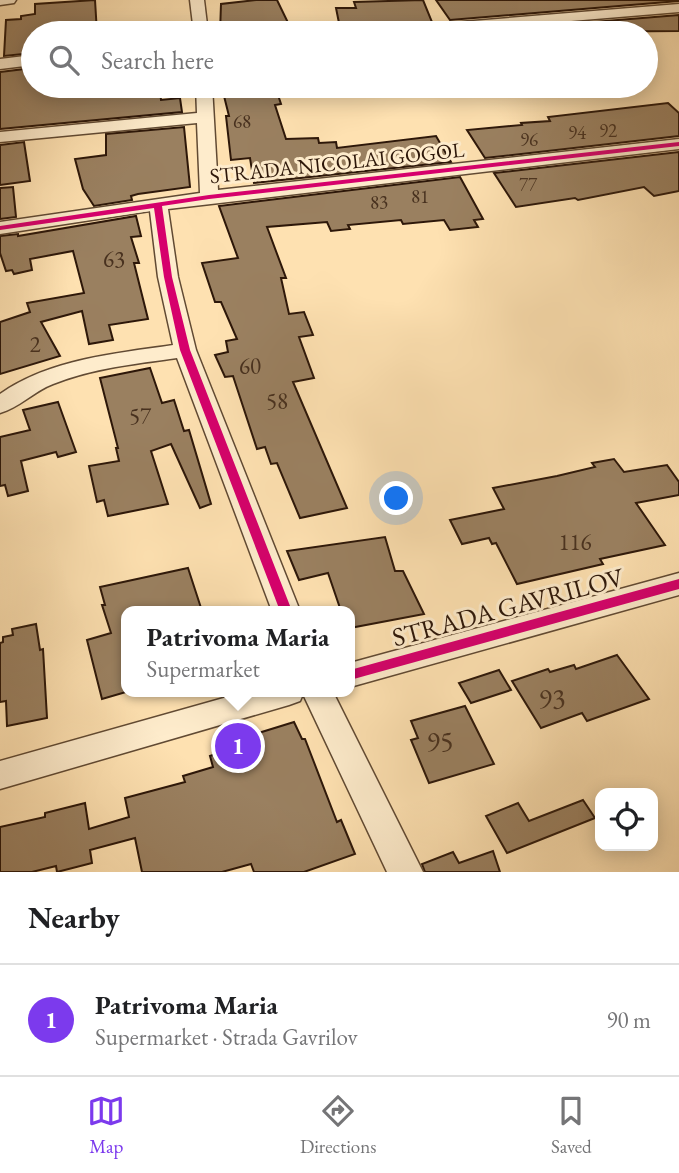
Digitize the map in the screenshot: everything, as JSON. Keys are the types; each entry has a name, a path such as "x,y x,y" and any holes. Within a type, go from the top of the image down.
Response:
{"street":[{"path":"0,1 9,0"},
{"path":"197,0 200,21"},
{"path":"521,21 679,8"},
{"path":"0,64 21,61"},
{"path":"204,98 209,197"},
{"path":"0,137 205,117"},
{"name":"STRADA NICOLAI GOGOL","path":"0,228 209,197 679,144"},
{"path":"158,204 168,277 186,350 284,606"},
{"path":"0,405 12,395 47,377 113,361 186,350"},
{"name":"STRADA GAVRILOV","path":"355,674 679,584"},
{"path":"0,775 272,697"},
{"path":"320,697 405,872"}],"building":[{"path":"95,0 96,21 21,21 21,54 4,56 6,20 35,14 35,4"},
{"path":"277,0 287,21 220,21 221,4"},
{"path":"423,0 432,21 339,21 336,8 356,8 354,2"},
{"path":"436,0 679,0 679,1 450,20"},
{"path":"679,15 679,31 658,31 658,21 605,21"},
{"path":"21,69 21,98 180,98 182,112 0,129 0,72"},
{"path":"224,98 279,98 281,104 275,105 286,139 318,138 319,143 336,142 337,148 436,136 451,162 254,183 250,158 231,160 226,116 229,116"},
{"path":"668,103 679,113 679,136 485,158 467,130 522,125 521,123 550,121 548,117"},
{"path":"184,127 190,187 138,194 131,196 132,200 94,206 83,189 75,159 106,155 106,134"},
{"path":"24,142 30,181 0,185 0,145"},
{"path":"679,152 679,191 654,196 644,187 578,200 575,198 516,207 494,173"},
{"path":"460,177 483,219 474,220 478,227 450,230 444,220 403,224 401,220 348,225 350,229 331,231 327,222 267,227 286,278 281,278 289,314 304,312 313,335 299,337 314,378 293,382 347,508 300,518 277,463 271,464 265,447 257,449 233,376 225,377 215,355 228,352 226,341 237,339 221,302 215,302 202,263 238,258 219,206"},
{"path":"13,187 16,217 0,219 0,188"},
{"path":"136,216 141,236 131,237 139,263 134,263 148,319 109,325 113,340 89,344 82,311 41,322 60,356 0,374 0,322 30,312 27,303 84,293 73,251 30,259 32,270 14,274 12,270 6,271 0,253 0,236 18,236"},
{"path":"150,368 162,403 174,400 184,431 189,430 211,504 200,508 171,444 151,451 168,504 108,516 104,500 97,502 89,466 119,461 100,378"},
{"path":"58,402 76,452 58,457 56,452 21,461 28,491 8,496 5,485 0,486 0,437 30,430 23,410"},
{"path":"614,459 624,472 667,465 679,482 679,495 636,503 665,545 600,559 603,564 517,584 496,543 492,544 489,538 462,544 450,520 504,509 493,488 595,467 592,463"},
{"path":"385,537 395,571 403,571 424,614 355,627 355,606 339,606 328,573 299,580 287,551"},
{"path":"188,568 200,606 121,606 121,693 102,699 87,640 111,633 102,605 105,605 100,587"},
{"path":"36,624 40,650 43,649 47,718 7,726 6,701 0,702 0,643 3,642 3,637 13,635 12,629"},
{"path":"617,655 649,699 587,721 582,713 541,728 512,681 548,669 550,672 574,665 576,669"},
{"path":"499,670 511,690 471,703 459,683"},
{"path":"465,706 494,764 429,783 411,740 418,738 411,721"},
{"path":"294,722 302,739 305,739 337,822 341,820 355,854 304,872 254,872 251,864 222,872 142,872 135,838 90,850 92,863 57,872 56,866 32,872 0,872 0,827 45,817 45,813 85,803 89,829 129,817 125,798 185,782 183,776 213,767 210,756 241,746 239,739"},
{"path":"583,800 595,818 507,853 486,816 518,803 529,821"},
{"path":"493,851 500,872 425,872 422,864 453,852 459,863"}],"cycle path":[{"path":"0,228 209,197 679,144"},
{"path":"158,204 168,277 185,350 284,606"},
{"path":"355,674 679,584"}],"place":[{"name":"Patrivoma Maria","path":"238,746"}]}
